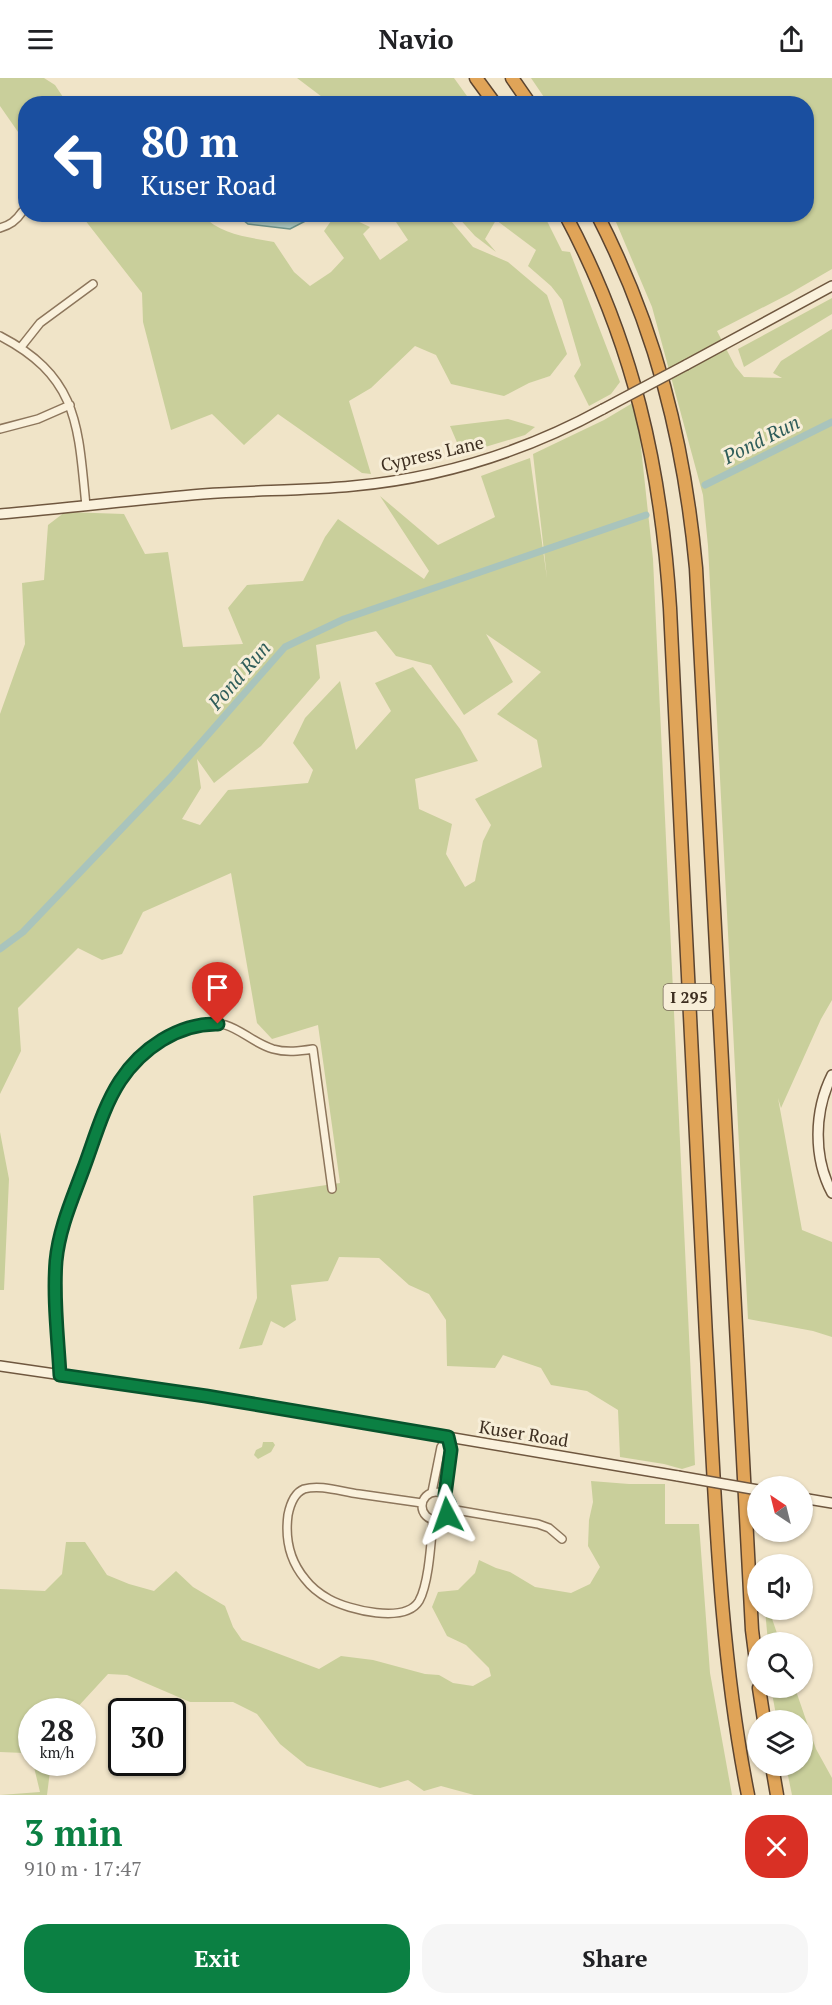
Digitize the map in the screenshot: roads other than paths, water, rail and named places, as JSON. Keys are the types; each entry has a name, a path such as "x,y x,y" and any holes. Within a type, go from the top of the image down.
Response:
{"highway":[{"path":"476,78 489,96"},
{"path":"512,78 524,96"},
{"name":"I 295","path":"569,222 608,307 629,366 649,441 664,532 670,608 704,1301 723,1632 748,1795"},
{"name":"I 295","path":"601,222 629,281 650,338 670,405 692,529 696,568 752,1632"},
{"path":"773,1776 777,1795"}],"street":[{"path":"0,228 8,226 18,217"},
{"path":"21,347 40,323 93,284"},
{"name":"Cypress Lane","path":"0,514 203,494 353,486 424,475 459,466 549,435 603,409 832,286"},
{"path":"0,336 33,355 53,376 70,405 78,432 86,506"},
{"path":"0,429 38,419 70,405"},
{"path":"60,1375 56,1261 62,1229 113,1094 129,1069 159,1042 197,1025 218,1024 239,1030 275,1050 296,1052 314,1049 332,1189"},
{"path":"832,1075 821,1105 818,1131 820,1159 832,1193"},
{"name":"Kuser Road","path":"0,1366 217,1398 747,1488"},
{"path":"432,1492 441,1447 448,1437"},
{"path":"445,1495 451,1450 448,1437"},
{"path":"422,1503 324,1488 302,1490 294,1498 290,1507 287,1526 289,1547 299,1571 313,1587 337,1603 388,1614 407,1612 415,1605 422,1592 434,1520"},
{"path":"432,1492 445,1495 450,1509 443,1519 434,1520 424,1514 422,1503 425,1497 432,1492"},
{"path":"813,1500 832,1503"},
{"path":"450,1509 538,1524 549,1528 562,1539"}],"water":[{"path":"246,222 304,222 290,229"}],"waterway":[{"name":"Pond Run","path":"705,485 832,422"},
{"name":"Pond Run","path":"0,949 23,932 170,778 285,647 344,619 646,515"}]}
